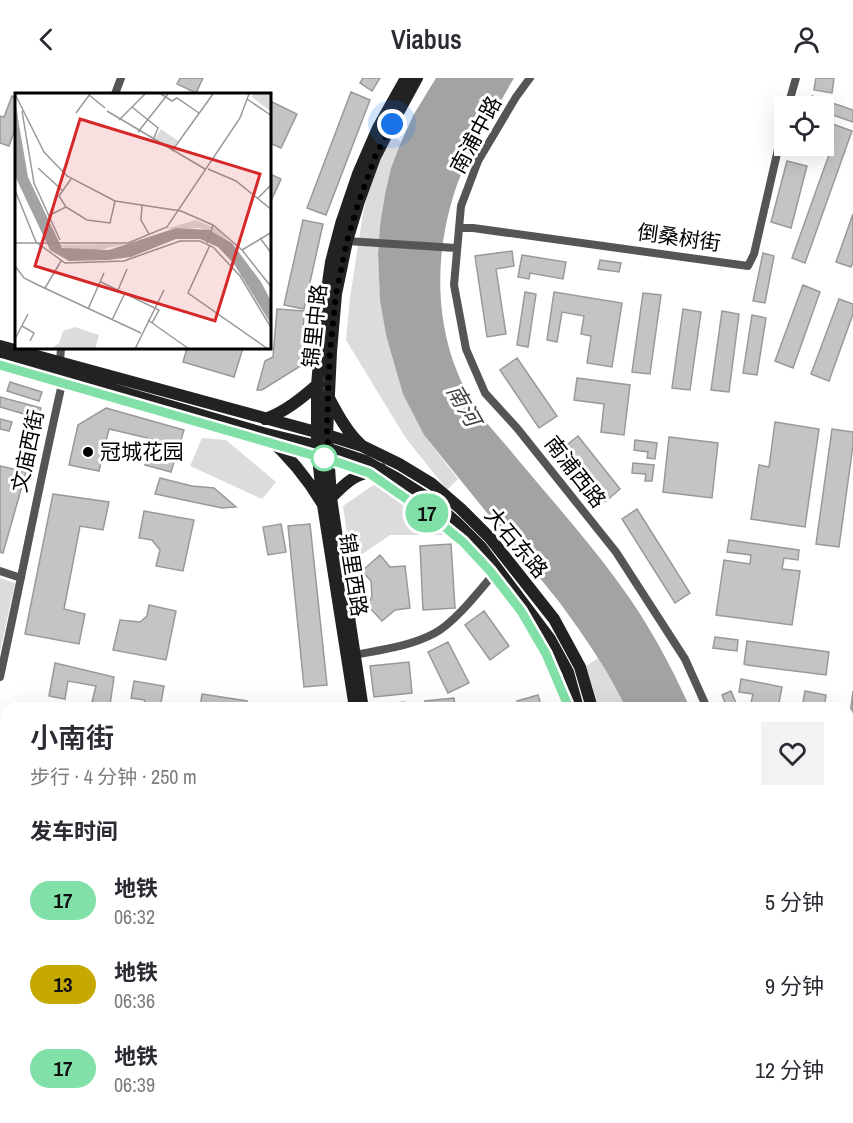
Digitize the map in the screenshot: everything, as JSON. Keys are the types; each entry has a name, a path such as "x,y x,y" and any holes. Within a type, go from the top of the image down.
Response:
{"main road":[{"name":"锦里中路","path":"323,448 318,384 323,317 331,262 358,174 378,128 406,78"},
{"name":"锦里中路","path":"322,434 328,396 336,294 347,241 375,157 417,78"},
{"path":"0,346 62,368"},
{"path":"0,358 62,368"},
{"name":"大石东路","path":"62,368 362,446 399,464 432,484 490,538 554,619 580,667 590,702"},
{"name":"大石东路","path":"62,368 263,433 365,461 398,478 428,498 481,547 550,639 568,672 577,702"},
{"path":"265,419 281,413 318,384"},
{"path":"328,396 352,436 362,446"},
{"path":"263,433 284,452 317,494 327,502 345,483 359,475 381,470"},
{"name":"锦里西路","path":"323,448 327,502 350,656 354,702"},
{"name":"锦里西路","path":"350,656 362,702"}],"street":[{"path":"115,93 121,78"},
{"name":"南浦中路","path":"456,248 461,206 478,161 530,78"},
{"path":"791,96 796,78"},
{"name":"倒桑树街","path":"459,228 473,228 747,266 753,254 776,156"},
{"path":"347,241 456,248"},
{"name":"南浦西路","path":"456,248 454,285 466,349 485,393 517,428 616,552 685,659 703,702"},
{"name":"文庙西街","path":"0,677 62,368 61,350"},
{"path":"350,656 410,644 437,632 454,619 498,569"},
{"path":"0,572 21,578"}],"shaded area":[{"path":"390,134 401,142 391,168 380,225 378,254 380,301 386,335 424,435 458,479 447,490 405,437 346,340 363,213 373,170"},
{"path":"202,438 226,440 276,482 262,499 190,466"},
{"path":"382,479 450,535 390,535 351,562 343,506"},
{"path":"0,578 15,583 0,652"},
{"path":"598,658 623,702 597,702 586,666"}],"water":[{"name":"南河","path":"436,78 514,78 463,170 449,212 440,272 445,333 466,390 482,417 580,534 629,597 657,643 687,702 623,702 604,667 560,603 424,435 403,394 386,335 380,301 378,254 380,225 391,168 414,114"}],"building":[{"path":"180,78 203,78 196,93 177,84"},
{"path":"363,78 380,78 372,91 360,83"},
{"path":"816,78 834,78 832,93 814,90"},
{"path":"351,92 370,100 326,215 307,208"},
{"path":"12,96 15,98 15,129 9,146 0,143 0,116 4,117"},
{"path":"272,102 297,114 281,148 272,144"},
{"path":"834,104 853,110 853,122 834,115"},
{"path":"834,125 852,131 805,263 792,258 828,156 834,156"},
{"path":"787,161 807,166 791,228 771,222"},
{"path":"272,175 281,179 272,199"},
{"path":"853,214 853,262 851,267 836,262"},
{"path":"303,220 323,224 304,309 284,305"},
{"path":"512,251 514,266 496,269 506,334 487,337 475,256"},
{"path":"763,253 774,256 765,303 753,301"},
{"path":"522,255 566,262 563,279 530,273 529,279 518,277"},
{"path":"600,260 621,263 619,272 598,269"},
{"path":"803,285 820,292 793,368 775,361"},
{"path":"525,292 536,294 528,347 517,345"},
{"path":"554,292 622,303 612,367 587,363 591,336 581,334 584,316 562,312 557,342 547,340"},
{"path":"643,293 661,295 650,374 632,372"},
{"path":"839,299 853,304 853,314 829,381 811,374"},
{"path":"277,309 304,311 302,365 262,390 257,390 265,361 273,357"},
{"path":"683,309 701,312 690,390 672,388"},
{"path":"722,311 739,314 729,392 711,390"},
{"path":"752,315 766,318 757,375 743,373"},
{"path":"186,350 242,350 234,377 183,362"},
{"path":"517,358 557,416 539,428 500,370"},
{"path":"577,378 630,385 624,435 601,432 604,404 574,400"},
{"path":"10,382 42,392 39,401 7,391"},
{"path":"0,397 41,408 38,418 0,407"},
{"name":"冠城花园","path":"106,408 184,430 171,472 145,465 152,439 109,429 99,471 69,465 78,425"},
{"path":"0,419 12,422 9,431 0,429"},
{"path":"775,422 819,429 805,527 751,519 759,465 769,467"},
{"path":"832,429 853,432 839,547 816,544"},
{"path":"578,436 620,489 605,502 563,448"},
{"path":"669,437 718,443 712,498 663,492"},
{"path":"635,440 657,443 655,459 647,458 648,452 634,450"},
{"path":"633,463 654,465 652,481 645,481 646,474 632,473"},
{"path":"0,466 26,472 3,553 0,552"},
{"path":"160,478 192,486 214,488 236,507 222,508 155,494"},
{"path":"53,494 109,502 103,530 80,526 64,609 85,614 79,644 25,634"},
{"path":"637,509 690,593 675,603 622,519"},
{"path":"144,511 194,520 183,571 156,566 160,550 152,540 139,538"},
{"path":"281,524 286,552 268,555 263,527"},
{"path":"310,524 327,685 304,687 288,526"},
{"path":"729,540 799,550 798,560 784,558 782,569 800,571 792,625 716,615 724,560 750,564 751,555 727,552"},
{"path":"451,544 455,608 423,610 420,546"},
{"path":"380,555 390,567 405,566 410,608 395,610 382,621 367,605 372,597 371,581 362,571"},
{"path":"149,605 176,611 166,660 113,650 120,620 140,622 147,616"},
{"path":"484,611 509,646 490,660 465,625"},
{"path":"715,637 738,640 737,651 713,648"},
{"path":"747,641 829,652 826,675 744,664"},
{"path":"448,642 469,683 448,693 428,652"},
{"path":"409,662 412,693 374,697 370,666"},
{"path":"55,663 114,677 110,702 92,702 96,686 68,681 65,699 49,696"},
{"path":"741,679 782,687 779,702 751,702 753,694 739,692"},
{"path":"134,681 164,686 161,702 144,702 145,700 131,698"},
{"path":"731,691 736,702 725,702 722,695"},
{"path":"805,691 826,695 825,702 803,702"},
{"path":"202,694 247,701 247,702 201,702"},
{"path":"538,695 540,702 517,702"},
{"path":"454,698 454,702 425,702"}],"metro line":[{"name":"17","path":"0,365 369,473 431,516 463,542 490,571 521,611 546,654 566,702"}],"place":[{"name":"冠城花园","path":"88,452"}],"route":[{"path":"324,458 330,465 327,435 330,352 336,294 347,241 359,201 375,157 392,124"}]}
